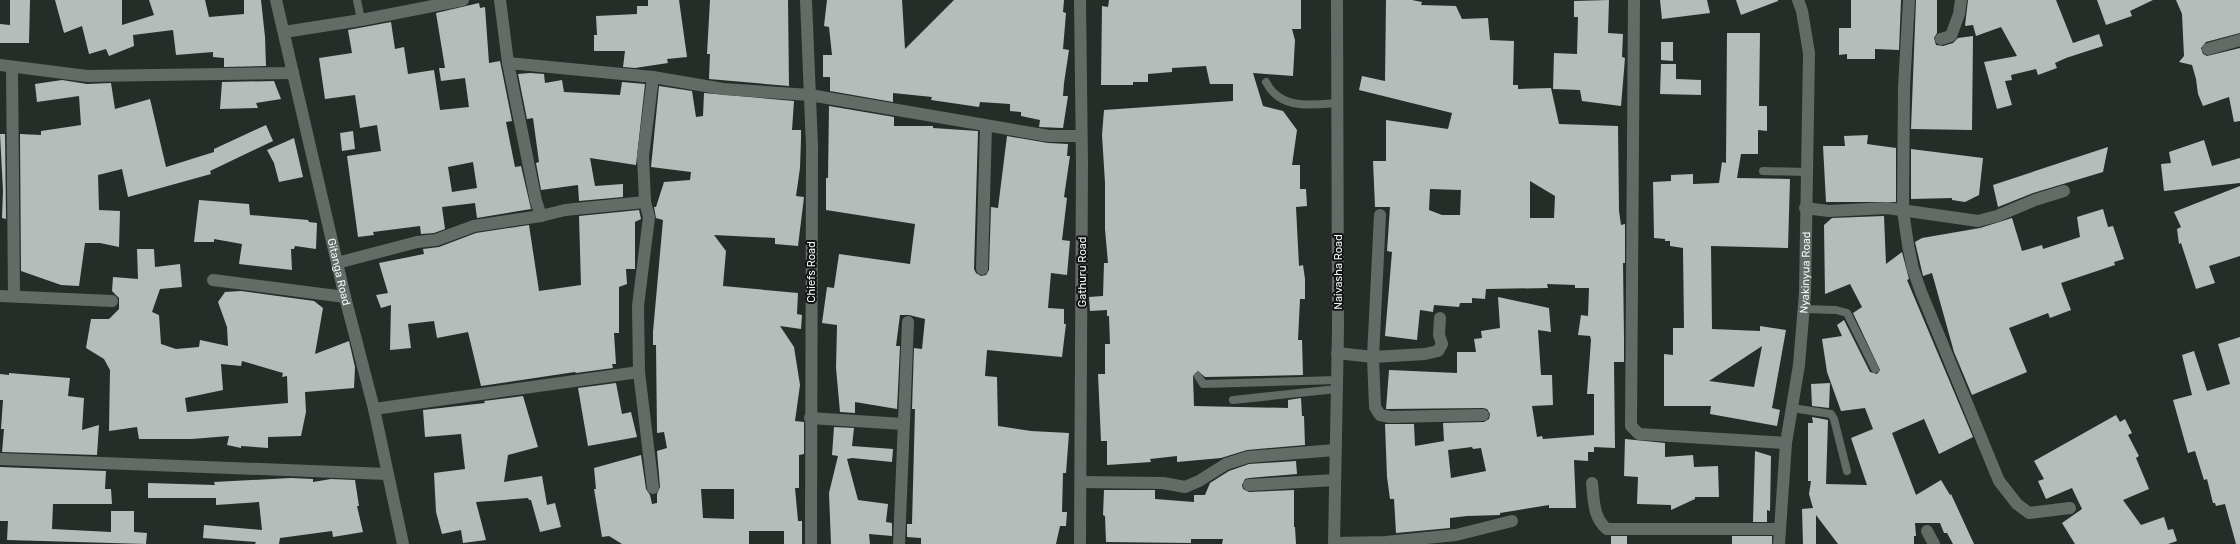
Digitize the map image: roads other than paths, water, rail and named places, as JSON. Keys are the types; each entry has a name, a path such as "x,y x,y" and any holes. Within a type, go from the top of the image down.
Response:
{"street":[{"name":"Gitanga Road","path":"276,0 345,297 374,409 403,544"},
{"path":"284,32 361,20 463,0"},
{"path":"500,0 508,63 536,201 541,216"},
{"name":"Chiefs Road","path":"806,0 812,146 810,418 811,544"},
{"name":"Gathuru Road","path":"1080,0 1082,136 1080,544"},
{"name":"Naivasha Road","path":"1334,543 1337,384 1337,0"},
{"path":"1634,0 1631,426 1640,434 1786,443"},
{"name":"Nyakinyua Road","path":"1779,544 1786,443 1799,365 1804,309 1809,53 1802,11 1798,0"},
{"path":"1909,0 1904,86 1903,211 1913,269 2000,481 2017,504 2029,513 2070,508"},
{"path":"1941,39 1951,36 1960,14 1961,0"},
{"path":"2208,49 2240,40"},
{"path":"508,63 653,77 723,89 810,95 1049,136 1082,136"},
{"path":"0,65 87,76 293,73"},
{"path":"12,67 14,296"},
{"path":"653,77 643,156 645,202 649,217 638,306 639,372 653,488"},
{"path":"982,269 986,126"},
{"path":"1805,208 1829,211 1887,208 1978,220 1997,216 2035,200 2064,191"},
{"path":"337,263 417,242 436,240 474,226 541,216 565,210 645,202"},
{"path":"1380,215 1373,357 1375,407 1380,415 1390,417 1484,415"},
{"path":"213,280 345,297"},
{"path":"0,296 112,301"},
{"path":"1337,353 1373,357 1425,354 1438,351 1442,344 1439,335 1440,318"},
{"path":"899,544 908,322"},
{"path":"374,409 639,372"},
{"path":"810,418 903,424"},
{"path":"1081,482 1163,483 1185,487 1199,481 1226,464 1248,457 1335,450"},
{"path":"0,459 387,474"},
{"path":"1249,485 1335,480"},
{"path":"1592,483 1596,516 1599,523 1607,529 1779,529"},
{"path":"1334,543 1386,542 1456,535 1512,521"},
{"path":"1927,530 1934,544"}],"lane":[{"path":"357,0 361,20"},
{"path":"1266,82 1275,95 1293,104 1337,103"},
{"path":"1762,171 1806,172"},
{"path":"1804,309 1836,310 1847,313 1875,369"},
{"path":"1198,376 1203,384 1337,384"},
{"path":"1233,400 1337,384"},
{"path":"1792,408 1831,414 1834,419 1846,471"}]}
